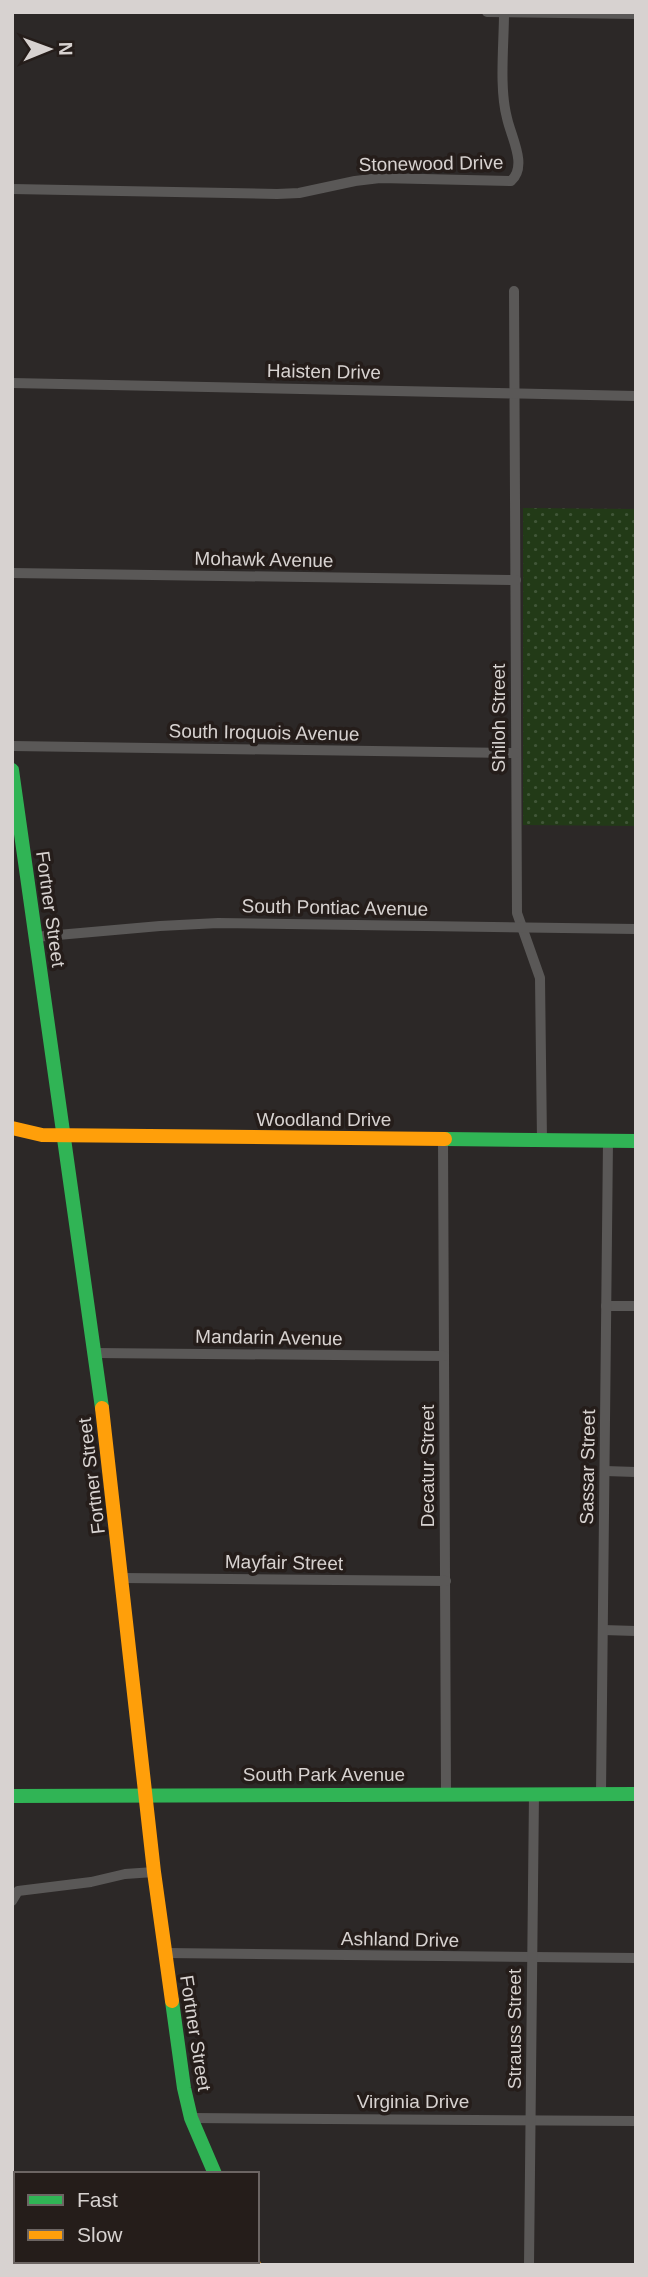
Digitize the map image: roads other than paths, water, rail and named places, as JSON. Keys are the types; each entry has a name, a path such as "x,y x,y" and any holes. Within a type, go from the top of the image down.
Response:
{"street":[{"path":"487,12 636,14"},
{"name":"Stonewood Drive","path":"12,189 277,194 299,193 380,178 511,181 518,171 518,157 504,106 504,13"},
{"name":"Shiloh Street","path":"514,291 517,913 540,978 542,1140"},
{"name":"Haisten Drive","path":"12,383 636,396"},
{"name":"Mohawk Avenue","path":"12,573 516,580"},
{"name":"South Iroquois Avenue","path":"12,746 516,753"},
{"name":"Fortner Street","path":"12,770 94,1353 154,1872 184,2088 191,2118 214,2172"},
{"name":"South Pontiac Avenue","path":"35,937 218,923 636,929"},
{"name":"Woodland Drive","path":"12,1128 42,1135 636,1141"},
{"name":"Decatur Street","path":"443,1139 446,1793"},
{"name":"Sassar Street","path":"601,1793 608,1141"},
{"path":"606,1306 636,1306"},
{"name":"Mandarin Avenue","path":"94,1353 444,1356"},
{"path":"605,1471 636,1472"},
{"name":"Mayfair Street","path":"122,1578 446,1581"},
{"path":"603,1630 636,1631"},
{"name":"Strauss Street","path":"529,2265 534,1793"},
{"name":"South Park Avenue","path":"12,1796 636,1794"},
{"path":"12,1901 18,1891 154,1872"},
{"name":"Ashland Drive","path":"165,1953 636,1958"},
{"name":"Virginia Drive","path":"191,2118 636,2121"}]}
